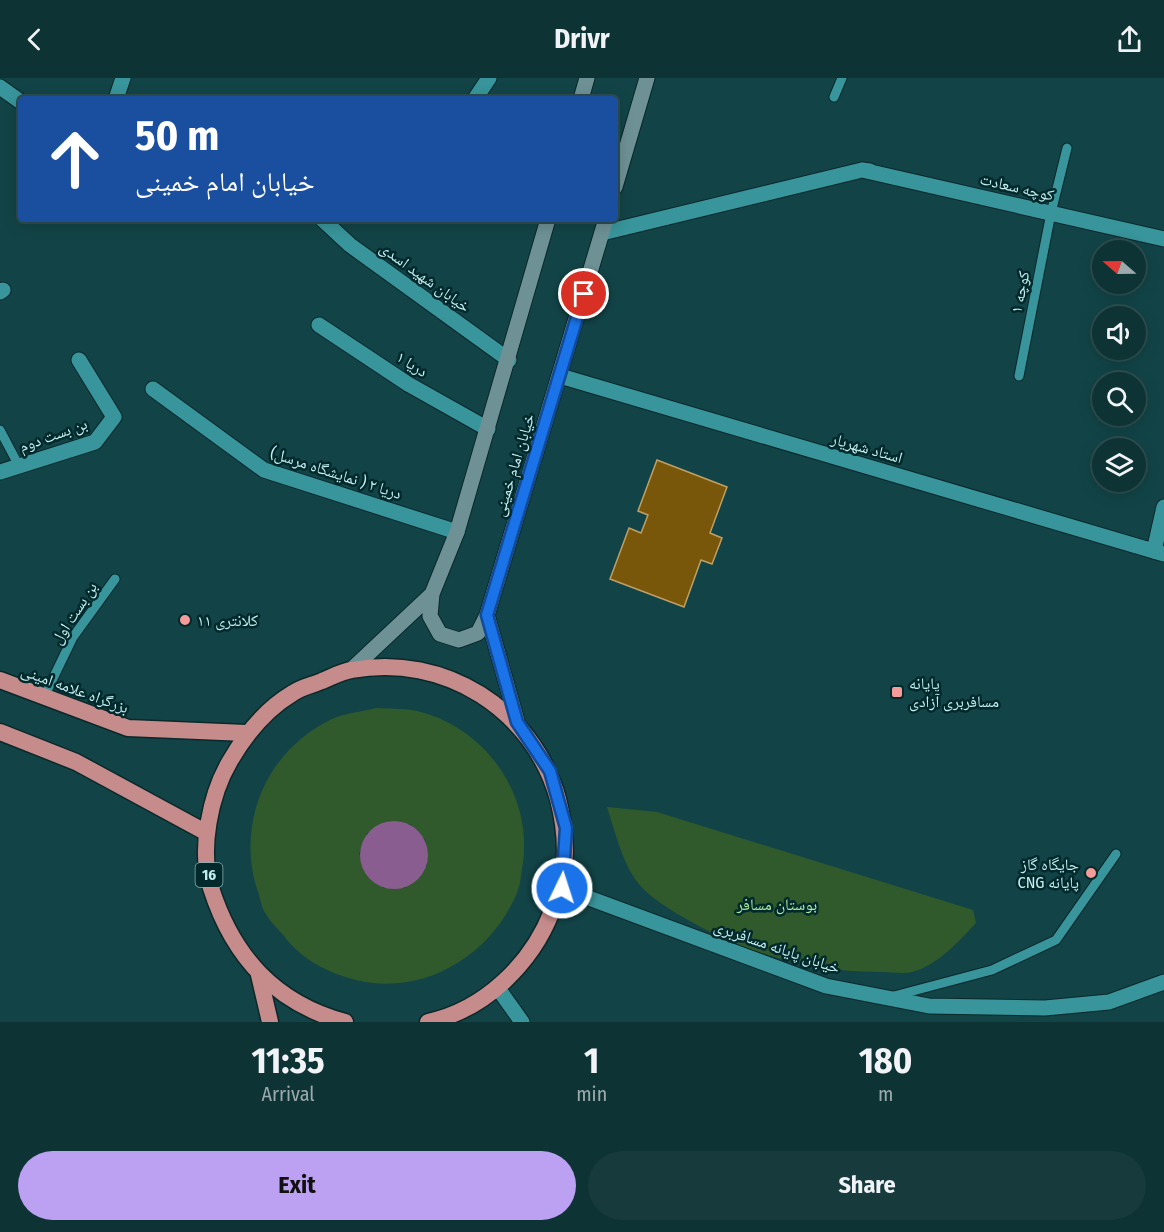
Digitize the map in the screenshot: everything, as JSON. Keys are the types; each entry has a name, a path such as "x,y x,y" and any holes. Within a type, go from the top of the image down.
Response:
{"highway":[{"name":"16","path":"345,1022 322,1016 288,999 260,975 228,934 210,885 207,833 219,780 246,733 293,692 351,670 411,667 468,685 517,722 550,771 566,828 562,888 542,937 510,978 467,1008 453,1022"},
{"name":"بزرگراه علامه امینی","path":"0,680 128,728 246,733"},
{"path":"0,732 76,762 207,833"},
{"name":"16","path":"260,975 270,1022"},
{"name":"16","path":"428,1022 467,1008"}],"main road":[{"path":"582,96 587,78"},
{"path":"618,177 647,78"},
{"path":"487,615 478,633 459,640 440,634 430,616 432,594 457,532 509,360 547,222"},
{"name":"خیابان امام خمینی","path":"487,615 604,226"},
{"path":"351,670 432,594"},
{"path":"487,615 517,722"}],"street":[{"path":"117,96 123,78"},
{"path":"477,96 489,78"},
{"path":"0,87 18,100"},
{"name":"کوچه سعادت","path":"862,170 897,178"},
{"name":"کوچه سعادت","path":"604,226 862,170 1164,239"},
{"name":"خیابان شهید اسدی","path":"325,222 350,244 509,360"},
{"name":"دریا ۱","path":"319,325 408,384 488,429"},
{"name":"بن بست دوم","path":"0,472 95,442 114,417 79,360"},
{"name":"استاد شهریار","path":"560,376 1159,553"},
{"name":"دریا ۲ ( نمایشگاه مرسل)","path":"153,389 264,470 457,532"},
{"path":"1159,553 1164,507"},
{"name":"خیابان پایانه مسافربری","path":"562,888 826,986 929,1006 1045,1008 1109,1002 1164,982"},
{"path":"497,987 522,1022"}],"lane":[{"path":"834,97 842,78"},
{"name":"کوچه ۱","path":"1019,376 1051,213 1067,148"},
{"path":"0,430 19,466"},
{"name":"بن بست اول","path":"44,697 73,637 115,579"},
{"path":"887,998 992,970 1056,940 1116,854"}],"green space":[{"path":"376,708 421,712 445,721 466,734 485,750 500,769 512,790 520,813 524,838 523,863 518,890 507,913 492,934 474,952 453,966 431,976 406,982 381,984 356,980 335,973 298,952 264,911 252,864 251,839 254,814 262,790 274,769 290,749 309,732 332,719","holes":["410,824 426,841 427,865 405,888 383,888 359,854 367,833"]},
{"name":"بوستان مسافر","path":"607,807 657,812 973,910 976,923 939,958 909,973 830,969 779,958 705,929 650,895 639,885 626,862"}],"shaded area":[{"path":"387,821 401,821 413,826 423,836 428,855 423,874 413,884 401,889 387,889 375,884 365,874 360,862 360,848 365,836 375,826"}],"building":[{"path":"657,460 727,487 710,533 722,538 712,564 701,560 684,607 610,579 629,528 641,533 648,515 638,511"}],"place":[{"name":"کلانتری ۱۱","path":"185,620"},
{"name":"پایانه مسافربری آزادی","path":"897,692"},
{"name":"جایگاه گاز CNG پایانه","path":"1091,873"}],"route":[{"path":"562,888 566,828 550,771 517,722 487,615 584,294"}]}
